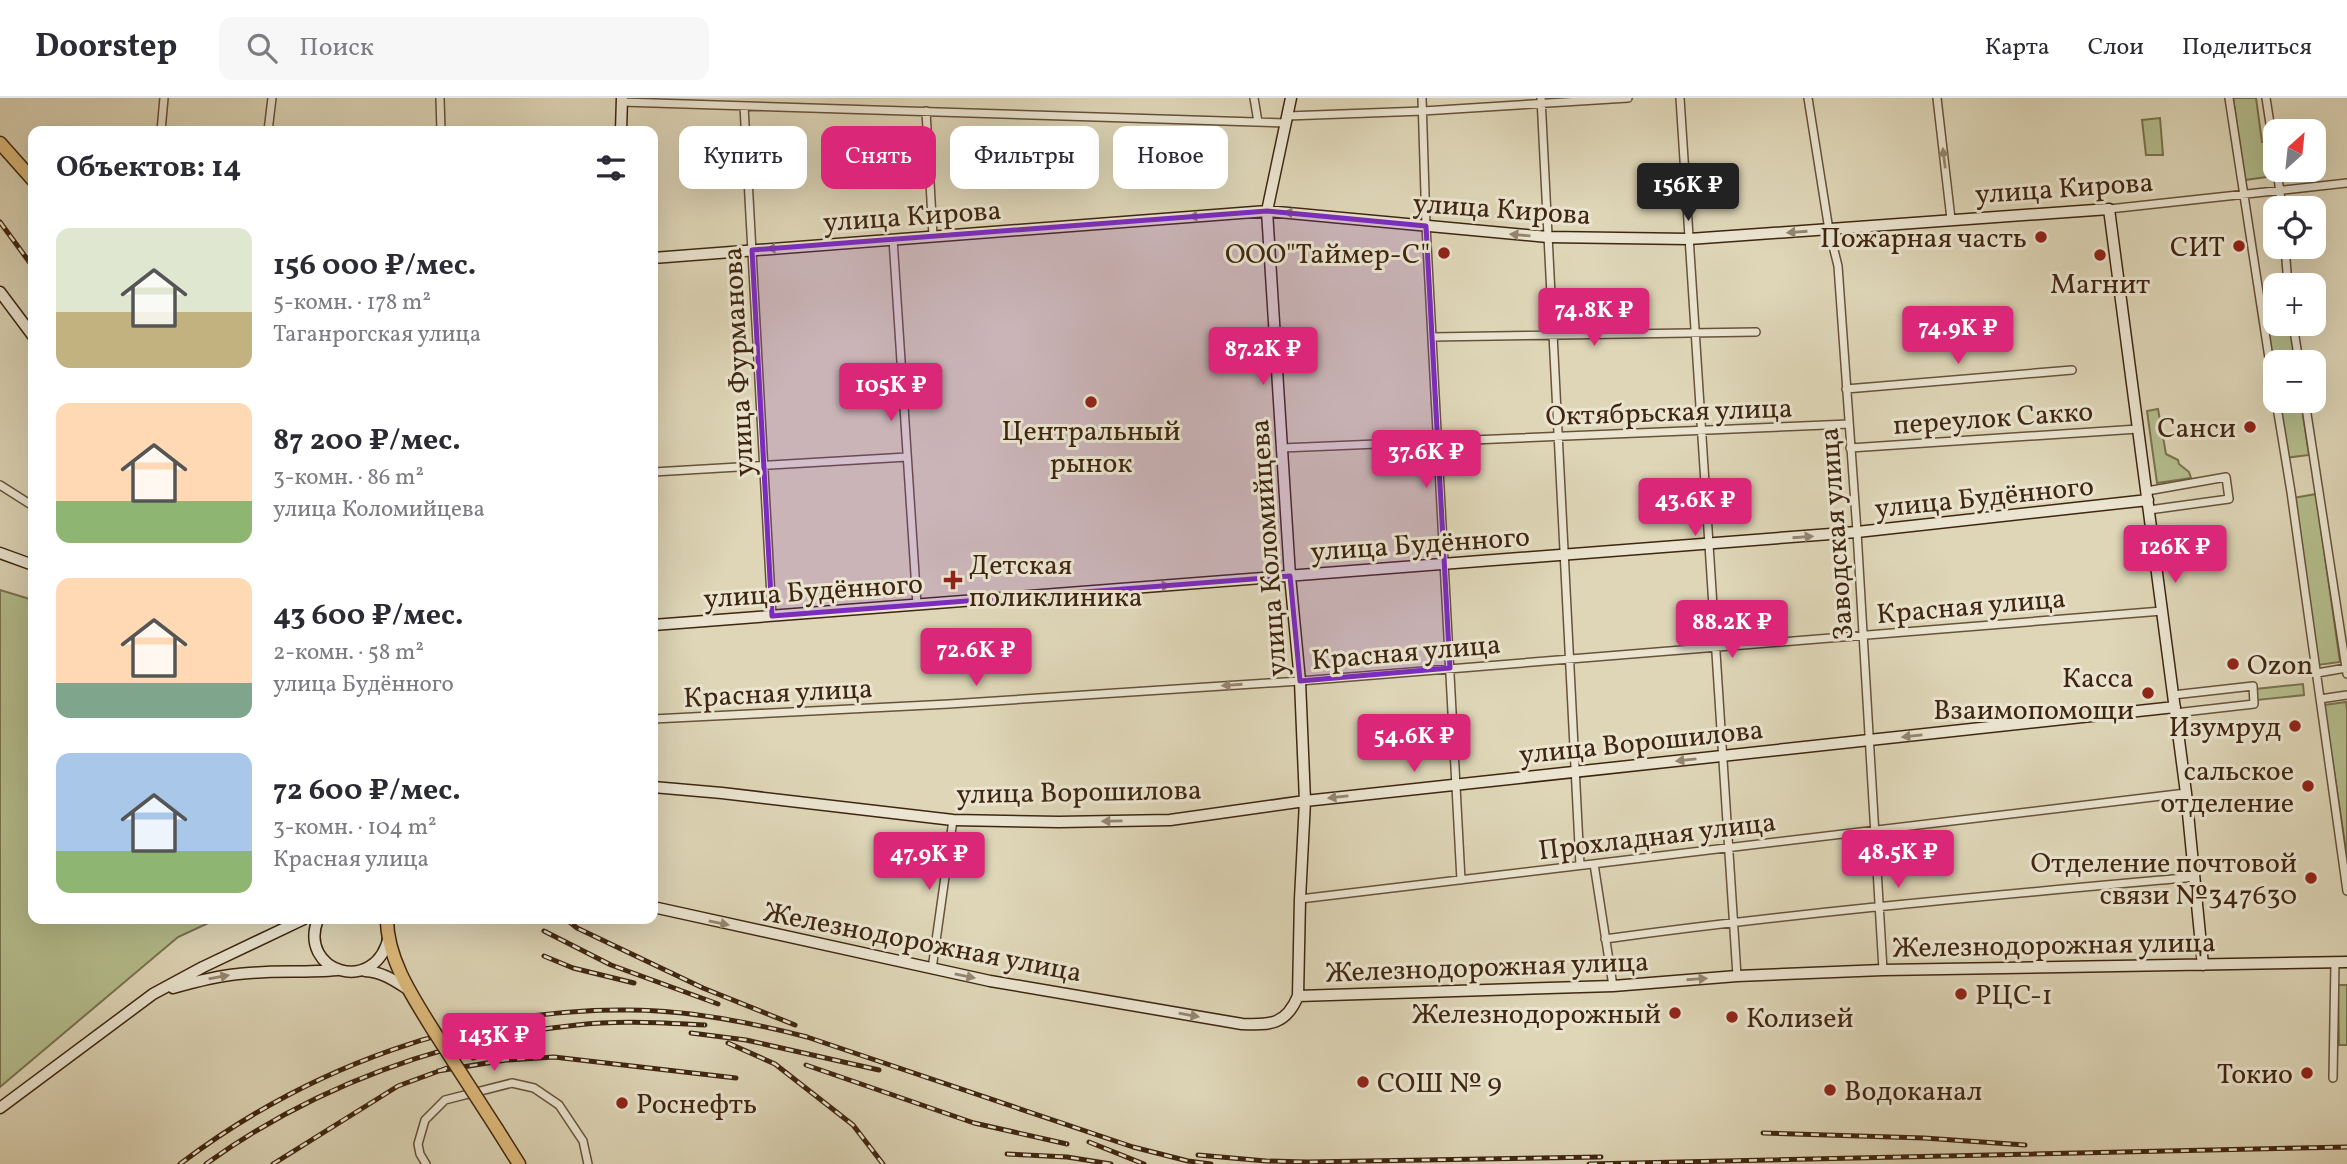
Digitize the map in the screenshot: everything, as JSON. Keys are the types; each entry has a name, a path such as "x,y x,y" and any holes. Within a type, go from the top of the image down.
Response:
{"main road":[{"path":"0,143 28,174"},
{"path":"387,924 396,961 409,990 519,1164"}],"street":[{"path":"161,126 164,98"},
{"path":"269,126 272,98"},
{"path":"440,98 441,126"},
{"path":"1254,98 1258,121"},
{"name":"улица Коломийцева","path":"1291,98 1267,211 1306,801 1298,996"},
{"path":"1422,98 1426,226 1461,880"},
{"path":"621,126 622,100 1258,121 1541,101 1629,98"},
{"path":"1680,98 1737,976"},
{"name":"Заводская улица","path":"1808,98 1829,230 1838,266 1884,970"},
{"path":"1937,98 1951,219"},
{"path":"2229,98 2268,350"},
{"path":"2266,98 2269,119"},
{"path":"1541,101 1580,865"},
{"name":"улица Фурманова","path":"744,106 772,616"},
{"path":"926,111 933,236"},
{"path":"2279,182 2280,196"},
{"name":"улица Кирова","path":"658,258 1267,211 1548,237 1689,239 2109,209 2347,183"},
{"path":"2109,209 2186,793 2203,965"},
{"path":"893,239 917,605"},
{"path":"0,292 28,329"},
{"path":"1432,337 1756,332"},
{"path":"1846,389 2072,370"},
{"path":"2277,413 2347,891"},
{"path":"2307,413 2347,674"},
{"name":"Октябрьская улица","path":"1282,448 1849,424"},
{"name":"переулок Сакко","path":"1850,448 2138,429"},
{"path":"658,472 907,457"},
{"name":"улица Будённого","path":"658,625 1857,532 2148,500 2229,499 2226,477 2148,500"},
{"path":"0,485 28,503"},
{"path":"0,554 28,563"},
{"name":"Красная улица","path":"658,719 949,704 1300,681 2162,611"},
{"path":"2317,673 2346,668"},
{"name":"улица Ворошилова","path":"658,787 953,820 1170,820 1306,801 1723,756 2254,704 2253,686 2173,695"},
{"path":"2320,699 2347,695"},
{"name":"Прохладная улица","path":"1300,899 2186,793"},
{"path":"932,969 953,820"},
{"path":"1594,864 1613,985"},
{"path":"1605,939 1880,905 2195,877"},
{"name":"Железнодорожная улица","path":"658,908 990,982 1242,1024 1270,1025 1292,1010 1298,996 1613,985 1737,976 1884,970 2347,962"},
{"path":"0,1108 153,994 293,924"},
{"path":"316,924 315,944 327,964 350,973 376,972 390,977 409,990"},
{"path":"362,971 381,958 387,924"},
{"path":"2333,1078 2335,962"},
{"path":"153,994 205,979 238,974 337,970"},
{"path":"426,1164 418,1144 425,1120 445,1100 512,1083 534,1088 559,1105 583,1141 588,1164"}],"highlighted area":[{"path":"1267,211 1426,226 1450,668 1300,681 1290,576 772,616 752,250"}],"green space":[{"path":"2233,98 2256,98 2263,142 2263,178 2245,180"},
{"path":"2160,118 2163,155 2146,155 2142,120"},
{"path":"2269,336 2293,336 2294,350 2271,350"},
{"path":"2158,409 2166,454 2178,460 2191,478 2157,483 2147,411"},
{"path":"2279,413 2303,413 2309,455 2285,458"},
{"path":"2316,494 2340,662 2318,665 2293,498"},
{"path":"0,590 28,598 28,924 206,924 178,937 0,1087"},
{"path":"2303,684 2304,695 2257,700 2256,689"},
{"path":"2346,702 2347,710 2347,857 2324,705"},
{"path":"2338,985 2347,985 2347,1045 2339,1045"}],"railway":[{"path":"0,222 28,260"},
{"path":"572,924 703,988 795,1025"},
{"path":"544,931 611,965 718,1004"},
{"path":"544,956 573,968 634,983"},
{"path":"180,1164 229,1129 282,1099 336,1072 392,1050 450,1032 509,1020 569,1012 629,1010 719,1018 807,1037 1133,1147 1211,1164"},
{"path":"206,1164 291,1111 382,1070 430,1054 479,1041 593,1023 705,1025"},
{"path":"691,1033 746,1040 879,1070"},
{"path":"728,1043 775,1064 853,1125 883,1164"},
{"path":"473,1058 510,1045"},
{"path":"438,1071 506,1060 554,1057 736,1078"},
{"path":"806,1065 974,1123 1067,1144"},
{"path":"273,1164 398,1086 447,1068"},
{"path":"1763,1133 1924,1138 2025,1145"},
{"path":"1089,1142 1144,1164"},
{"path":"1589,1164 2347,1147"},
{"path":"1007,1154 1067,1157 1111,1164"},
{"path":"1198,1155 1307,1162 1601,1157"}],"place":[{"name":"Пожарная часть","path":"2041,237"},
{"name":"СИТ","path":"2239,246"},
{"name":"ООО\"Таймер-С\"","path":"1444,253"},
{"name":"Магнит","path":"2100,255"},
{"name":"Центральный рынок","path":"1091,402"},
{"name":"Санси","path":"2250,427"},
{"name":"Детская поликлиника","path":"953,580"},
{"name":"Ozon","path":"2233,664"},
{"name":"Касса Взаимопомощи","path":"2148,693"},
{"name":"Изумруд","path":"2295,726"},
{"name":"сальское отделение","path":"2308,786"},
{"name":"Отделение почтовой связи №347630","path":"2311,878"},
{"name":"РЦС-1","path":"1961,994"},
{"name":"Железнодорожный","path":"1675,1013"},
{"name":"Колизей","path":"1732,1017"},
{"name":"Токио","path":"2307,1073"},
{"name":"СОШ № 9","path":"1363,1082"},
{"name":"Водоканал","path":"1830,1090"},
{"name":"Роснефть","path":"622,1103"}]}
